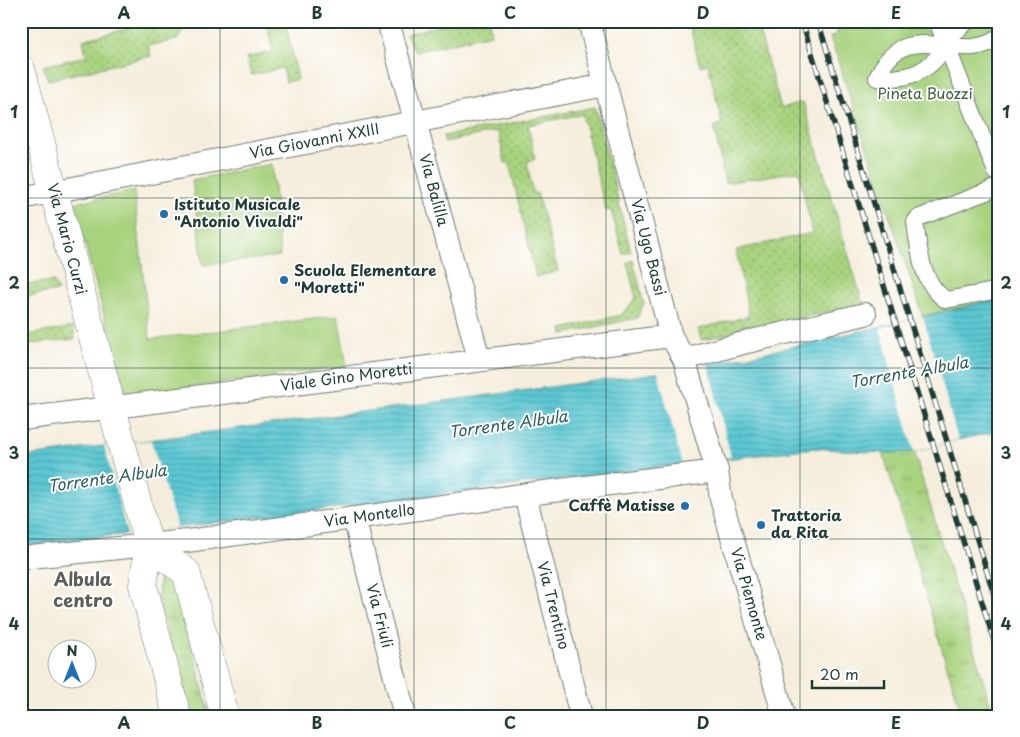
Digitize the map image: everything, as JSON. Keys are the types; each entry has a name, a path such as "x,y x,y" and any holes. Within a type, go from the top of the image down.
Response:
{"street":[{"name":"Via Balilla","path":"388,21 410,104 417,122 479,359"},
{"name":"Via Ugo Bassi","path":"589,21 671,336 684,359 717,471"},
{"path":"937,21 997,180 918,218 915,222 927,280 938,295 946,300 999,290"},
{"path":"946,44 958,28 968,21"},
{"path":"946,44 969,48 999,37"},
{"name":"Via Mario Curzi","path":"21,69 147,540"},
{"name":"Via Giovanni XXIII","path":"21,198 606,85"},
{"path":"684,359 865,314"},
{"name":"Viale Gino Moretti","path":"21,419 259,390 479,359 671,336"},
{"name":"Via Montello","path":"21,558 147,540 354,518 717,471"},
{"name":"Via Piemonte","path":"717,471 721,499 784,716"},
{"name":"Via Trentino","path":"525,495 581,716"},
{"name":"Via Friuli","path":"354,518 405,716"},
{"path":"147,540 143,585 177,716"},
{"path":"147,540 186,572 225,716"}],"green space":[{"path":"154,21 207,21 186,26 177,40 148,46 151,56 48,80 43,66 86,56 83,40"},
{"path":"266,21 285,21 298,79 286,82 283,68 252,75 246,58 273,51"},
{"path":"457,21 489,21 491,34 415,52 406,34"},
{"path":"688,21 756,21 781,108 803,102 863,304 701,340 698,329 749,316 736,250 812,233 799,171 725,183 714,127 722,123 708,64 700,66"},
{"name":"Pineta Buozzi","path":"840,21 999,21 999,299 923,316 830,37 837,34"},
{"path":"595,107 631,252 623,254 611,210 606,211 582,114 528,125 535,159 527,162 533,194 537,193 558,271 536,277 509,162 505,163 498,131 444,142 443,136"},
{"path":"272,164 280,256 203,265 192,180"},
{"path":"134,191 150,339 338,316 347,366 126,396 74,203"},
{"path":"633,260 644,304 637,318 563,334 562,329 621,315 636,298 627,263"},
{"path":"53,281 58,291 21,297 21,285"},
{"path":"73,327 75,339 21,345 21,336"},
{"path":"914,452 994,716 962,716 883,453"},
{"path":"159,577 175,582 210,716 190,716 158,599"}],"water":[{"name":"Torrente Albula","path":"999,299 999,431 914,452 883,453 814,448 21,547 21,457 664,372 790,347"}],"pier":[{"path":"923,316 958,440 914,452 880,328"},
{"path":"708,364 731,457 682,464 658,372"},
{"path":"151,440 177,528 127,534 104,446"}],"railway":[{"path":"802,21 999,657"},
{"path":"818,21 999,611"}],"place":[{"name":"Istituto Musicale \"Antonio Vivaldi\"","path":"164,214"},
{"name":"Scuola Elementare \"Moretti\"","path":"284,280"},
{"name":"Caffè Matisse","path":"685,506"},
{"name":"Trattoria da Rita","path":"761,525"}],"district":[{"name":"Albula centro","path":"83,590"}]}
